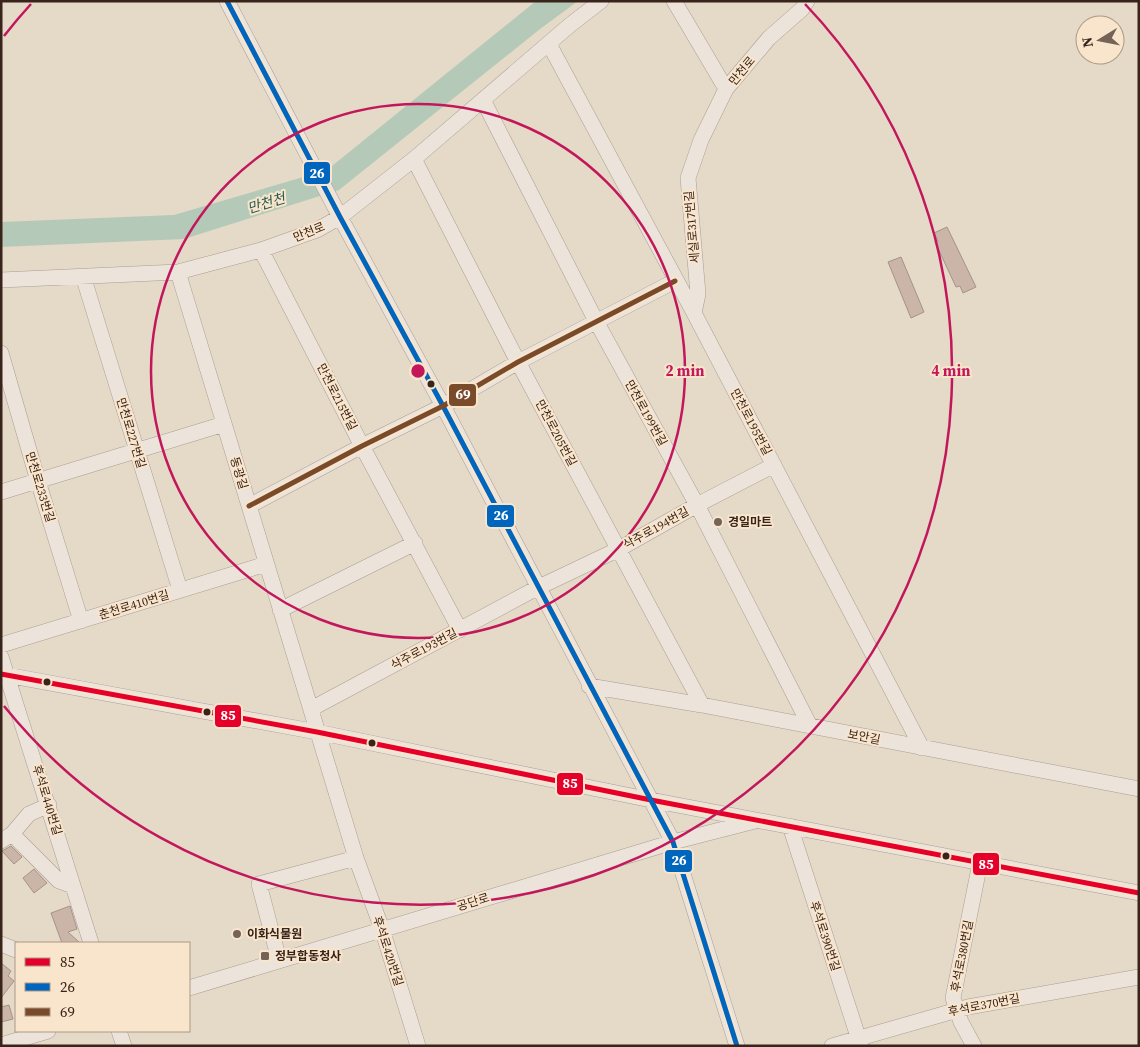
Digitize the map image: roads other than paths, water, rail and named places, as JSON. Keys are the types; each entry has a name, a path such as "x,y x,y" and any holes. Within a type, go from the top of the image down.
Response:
{"street":[{"path":"227,1 340,218 443,406 537,588 673,842 737,1046"},
{"name":"만천로","path":"1,280 178,272 261,250 317,230 340,218 414,159 601,1"},
{"name":"만천로","path":"674,1 726,89 769,38 802,9 807,1"},
{"name":"만천로195번길","path":"549,44 675,281 694,313 922,748"},
{"name":"세실로317번길","path":"694,313 698,294 688,178 701,140 726,89"},
{"name":"만천로199번길","path":"483,100 596,321 697,505 810,726"},
{"name":"만천로205번길","path":"414,159 518,362 702,705"},
{"name":"만천로215번길","path":"261,250 460,630"},
{"name":"동광길","path":"178,272 317,732"},
{"name":"만천로227번길","path":"83,276 180,590"},
{"path":"249,506 362,446 443,406 518,362 675,281"},
{"name":"만천로233번길","path":"1,354 81,621"},
{"path":"1,492 224,424"},
{"name":"삭주로194번길","path":"537,588 619,549 697,505 774,465"},
{"path":"280,610 415,543"},
{"name":"춘천로410번길","path":"1,645 266,564"},
{"name":"삭주로193번길","path":"311,709 537,588"},
{"name":"후석로440번길","path":"1,657 4,675 49,805 92,942"},
{"path":"4,675 317,732 651,800 1139,894"},
{"name":"보안길","path":"589,686 702,705 1139,790"},
{"name":"후석로420번길","path":"317,732 356,858 382,929 418,1046"},
{"path":"49,805 29,814 6,838 59,881 73,886"},
{"name":"공단로","path":"190,988 673,842 758,820"},
{"name":"후석로390번길","path":"790,826 859,1042"},
{"path":"279,960 259,884 356,858"},
{"name":"후석로380번길","path":"974,1046 956,1010 953,998 980,863"},
{"path":"1,944 15,950"},
{"name":"후석로370번길","path":"832,1046 859,1042 956,1010 1139,977"},
{"path":"1,1045 45,1032"},
{"path":"119,1032 124,1046"}],"water":[{"name":"만천천","path":"536,1 578,1 540,29 339,190 184,239 1,247 1,222 174,215 327,170"}],"place":[{"name":"경일마트","path":"718,522"},
{"name":"이화식물원","path":"237,934"},
{"name":"정부합동청사","path":"265,956"}]}
